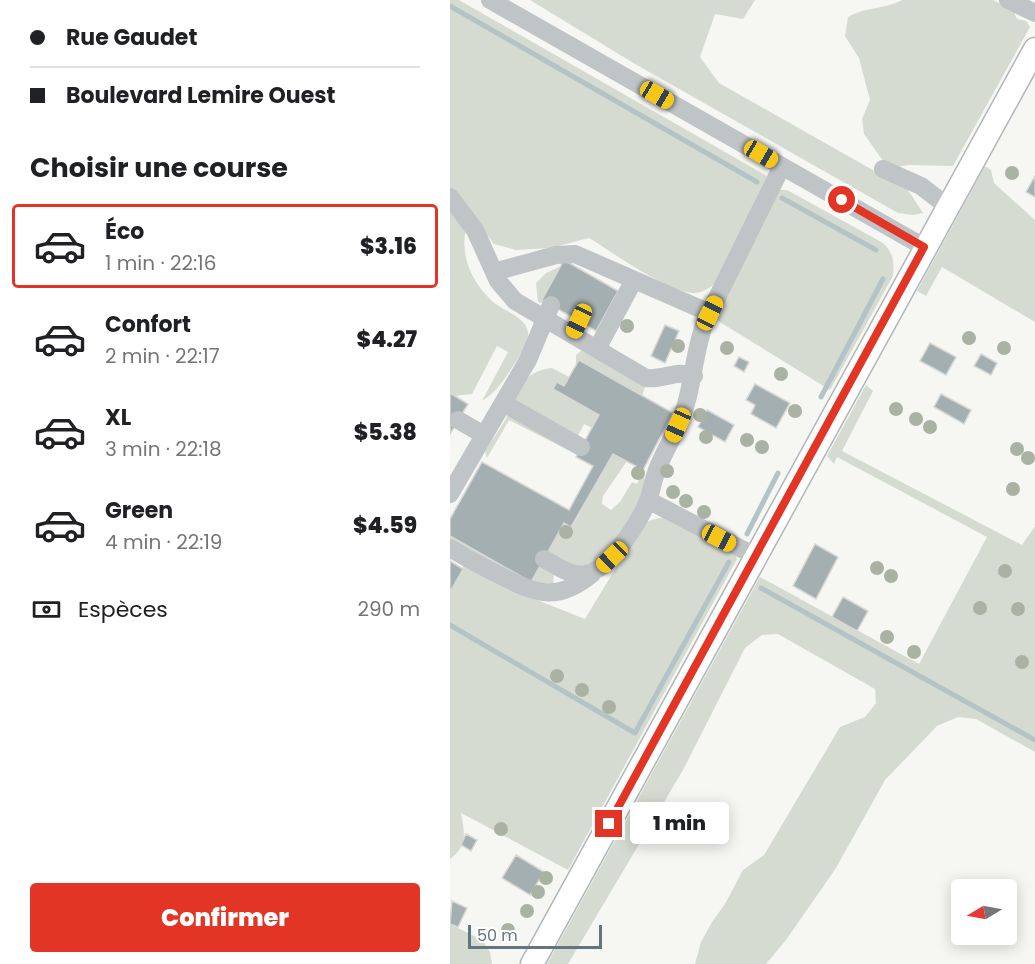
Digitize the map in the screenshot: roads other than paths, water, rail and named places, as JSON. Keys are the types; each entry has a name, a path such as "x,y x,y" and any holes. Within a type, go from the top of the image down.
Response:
{"main road":[{"path":"532,964 924,247 1035,49"}],"street":[{"path":"490,0 924,247"},
{"path":"1008,0 1035,13"},
{"path":"450,548 537,592 558,592 577,586 612,557 648,500 658,468 684,412 694,376 698,344 710,313 782,166"},
{"path":"883,169 921,186 947,207"},
{"path":"450,197 475,230 494,272 515,301 548,312 576,328 597,349 646,378 661,378 679,372 694,376"},
{"path":"494,272 565,253 586,258 710,313"},
{"path":"597,349 634,280"},
{"path":"450,494 528,360 548,312"},
{"path":"503,403 581,447"},
{"path":"458,420 484,435"},
{"path":"648,500 755,556"},
{"path":"544,559 575,574 593,573"}],"waterway":[{"path":"450,6 757,182"},
{"path":"782,198 876,250"},
{"path":"821,397 883,279"},
{"path":"747,534 778,473"},
{"path":"450,625 635,733 729,562"},
{"path":"761,588 1035,740"}]}
